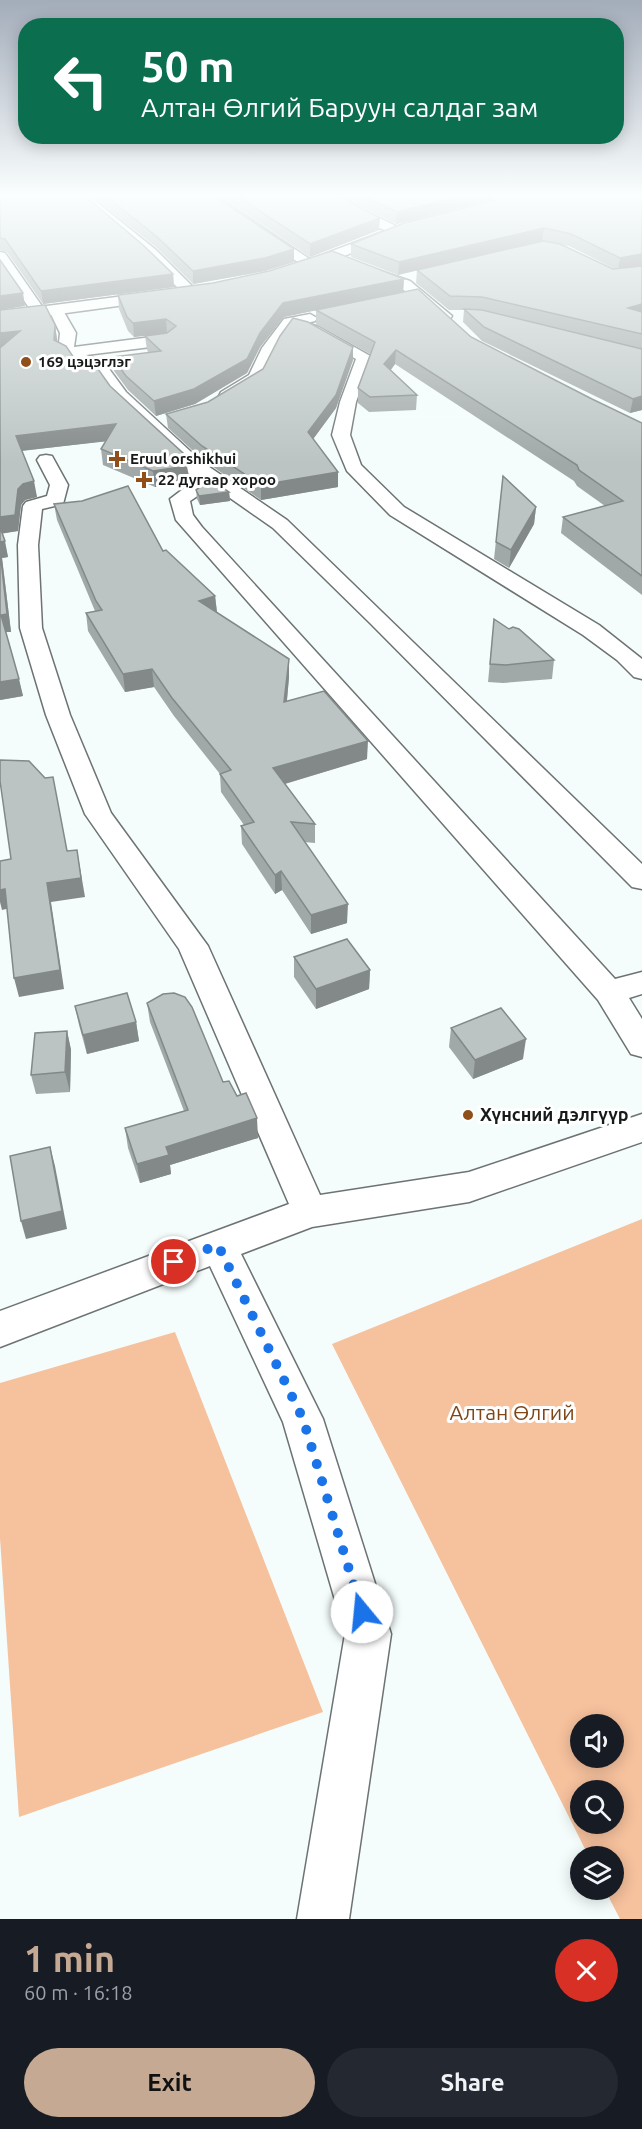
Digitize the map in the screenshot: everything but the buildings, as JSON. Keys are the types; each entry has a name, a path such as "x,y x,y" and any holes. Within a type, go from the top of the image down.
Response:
{"main road":[{"path":"0,317 196,291"}],"street":[{"path":"21,286 39,312"},
{"path":"190,286 196,291"},
{"path":"405,286 455,320"},
{"path":"399,300 421,295"},
{"path":"56,310 68,333 66,352"},
{"path":"213,404 256,378 270,348 289,322 322,316"},
{"path":"289,322 314,330 364,357 348,402 340,435 353,467 397,511 591,630 625,655 642,672"},
{"path":"66,352 167,340"},
{"path":"66,352 98,365 110,378 119,395 161,423 196,466 280,524 387,626 642,880"},
{"path":"46,460 59,485 56,500 33,506 28,545 31,628 58,715 98,814 193,946 310,1212"},
{"path":"196,466 197,478 201,484 180,499 183,516 609,992 642,1045"},
{"path":"609,992 642,983"},
{"path":"0,1329 310,1212 469,1187 642,1128"},
{"path":"218,1245 303,1419 368,1634 323,1919"}],"green space":[{"name":"Алтан Өлгий","path":"642,1219 642,1919 620,1919 610,1900 624,1900 624,1846 583,1846 577,1834 624,1834 624,1780 570,1780 570,1819 332,1344"},
{"path":"175,1332 323,1712 19,1817 0,1538 0,1383"}],"place":[{"name":"169 цэцэглэг","path":"26,362"},
{"name":"Eruul orshikhui","path":"117,459"},
{"name":"22 дугаар хороо","path":"144,480"},
{"name":"Хүнсний дэлгүүр","path":"468,1115"}],"route":[{"path":"174,1262 218,1245 303,1419 362,1612"}]}
